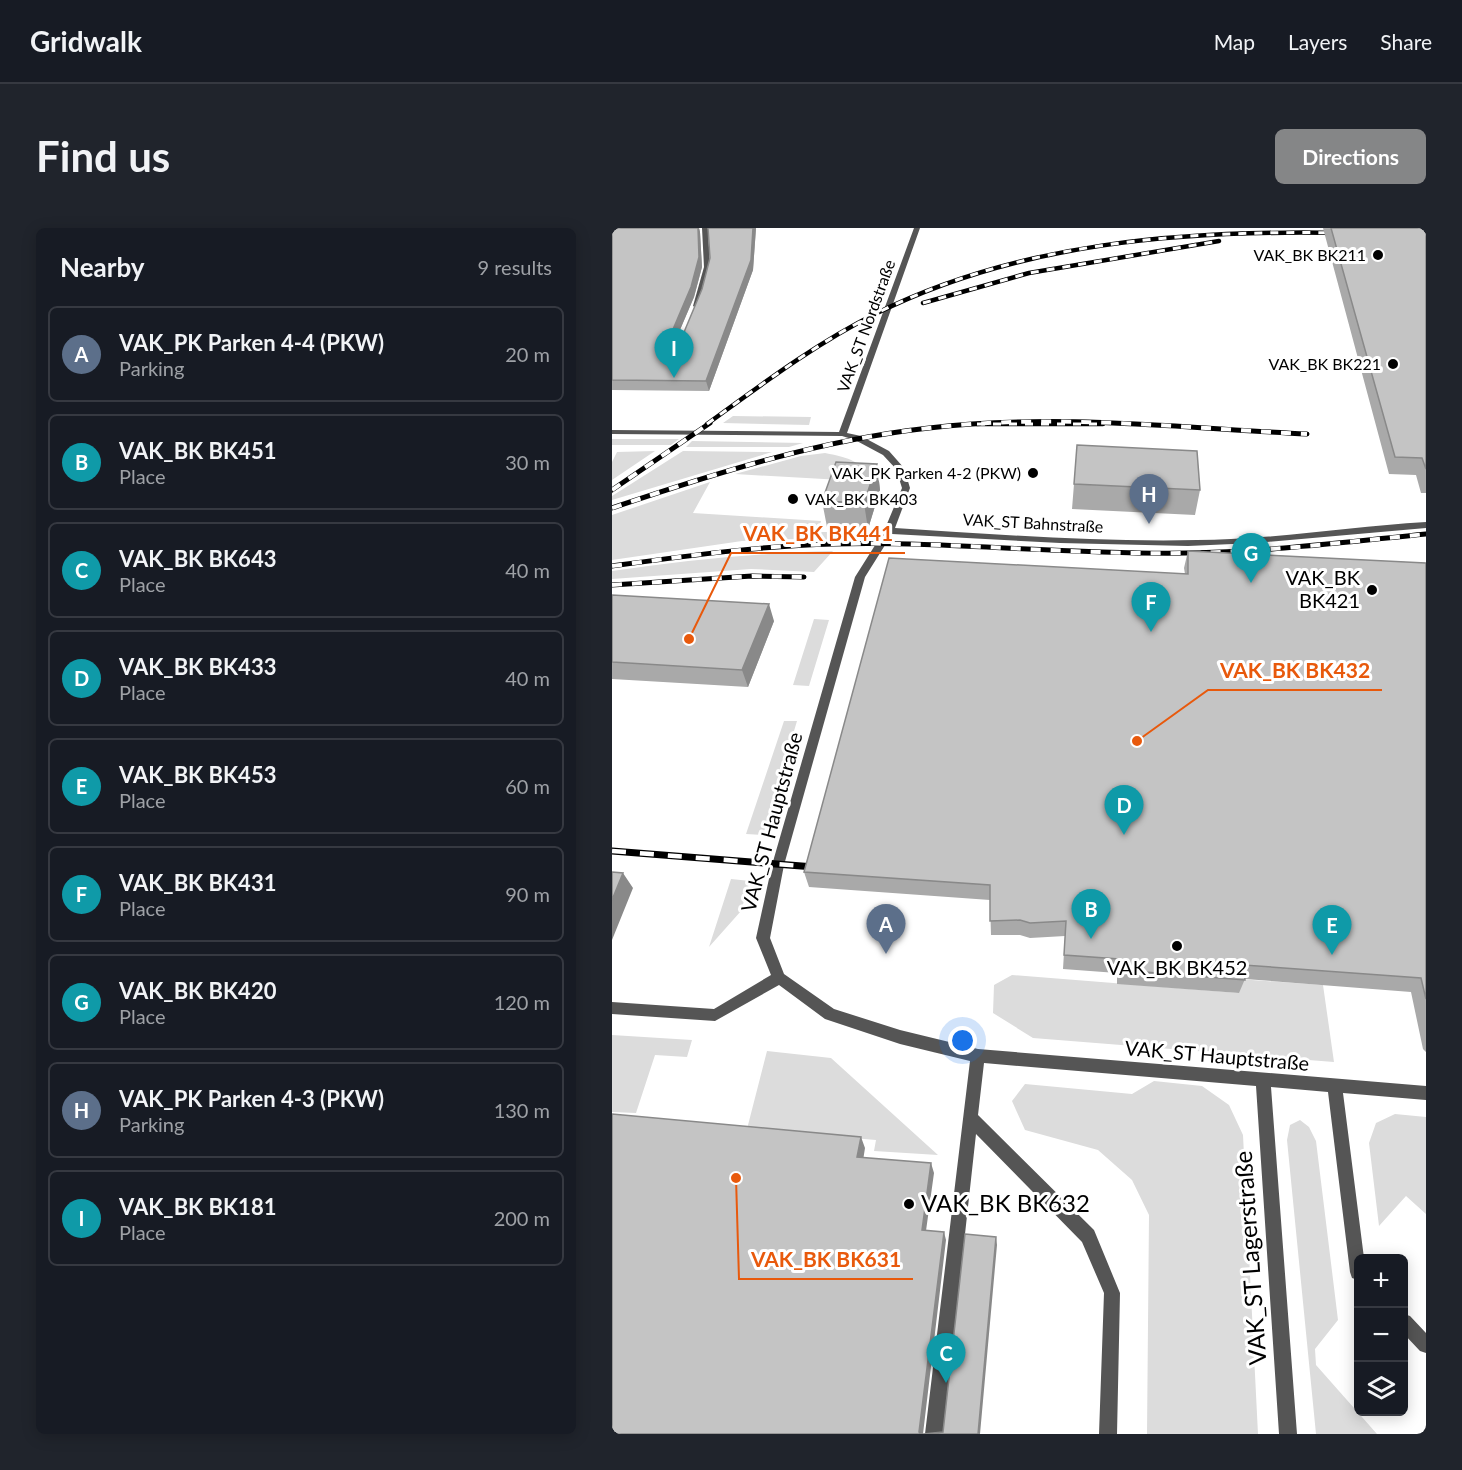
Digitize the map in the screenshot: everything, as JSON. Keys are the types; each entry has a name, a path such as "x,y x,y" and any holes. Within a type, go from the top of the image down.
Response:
{"lane":[{"path":"691,317 707,267 705,228"},
{"name":"VAK_ST Nordstraße","path":"842,434 917,228"},
{"name":"VAK_ST Hauptstraße","path":"612,432 842,434 858,438 886,453 900,468 906,488 889,531 860,577 778,865 763,938 779,978 830,1014 900,1037 978,1056 1426,1093"},
{"name":"VAK_ST Bahnstraße","path":"889,531 1141,543 1233,542 1364,528 1426,525"},
{"path":"612,1008 715,1015 779,978"},
{"path":"934,1434 978,1056"},
{"name":"VAK_ST Lagerstraße","path":"1263,1080 1288,1434"},
{"path":"1335,1086 1357,1254"},
{"path":"971,1118 1088,1236 1112,1293 1108,1434"},
{"path":"1408,1326 1426,1346"}],"shaded area":[{"path":"733,416 811,417 809,425 723,423"},
{"path":"612,439 679,439 671,445 612,445"},
{"path":"692,441 803,443 789,447 686,447"},
{"path":"655,451 612,480 612,462 617,452"},
{"path":"683,451 772,452 612,500 612,496"},
{"path":"825,453 854,462 865,469 877,482 735,474 801,456"},
{"path":"710,482 693,513 821,521 818,532 850,532 848,539 742,541 612,560 612,515"},
{"path":"833,551 814,572 751,569 612,579 612,571 667,564 750,555"},
{"path":"814,619 829,620 809,686 793,685"},
{"path":"784,721 797,721 763,835 746,834"},
{"path":"731,879 750,881 741,911 709,947"},
{"path":"1012,975 1239,993 1238,979 1323,985 1334,1062 1033,1038 993,1013 994,985"},
{"path":"612,1035 692,1040 687,1057 655,1055 636,1113 612,1112"},
{"path":"767,1051 831,1058 938,1155 874,1151 876,1140 747,1129"},
{"path":"1154,1081 1202,1086 1229,1105 1243,1135 1258,1434 1147,1434 1149,1215 1132,1180 1098,1150 1025,1130 1012,1101 1025,1084 1132,1094"},
{"path":"1395,1114 1426,1117 1426,1214 1406,1196 1379,1226 1369,1143 1376,1123"},
{"path":"1300,1120 1309,1127 1316,1141 1338,1320 1315,1349 1316,1365 1354,1408 1354,1416 1361,1416 1377,1434 1316,1434 1287,1140 1290,1125"}],"building":[{"path":"612,228 698,228 699,257 691,287 671,334 676,339 682,337 702,289 710,258 708,228 753,228 751,260 706,381 612,380"},
{"name":"VAK_BK BK221","path":"1331,228 1426,228 1426,469 1422,458 1395,457"},
{"path":"1077,445 1197,451 1200,490 1074,484"},
{"path":"836,462 877,464 864,503 822,501"},
{"path":"1188,551 1426,563 1426,999 1421,978 1244,965 1245,980 1120,970 1119,959 1064,955 1066,921 1030,923 1020,920 990,921 990,885 804,872 889,558 1188,574"},
{"path":"612,595 769,604 742,670 612,662"},
{"path":"612,872 623,873 612,900"},
{"path":"612,1114 861,1137 857,1157 931,1163 922,1230 944,1232 919,1432 921,1434 612,1434"},
{"path":"965,1234 996,1237 978,1434 923,1434 943,1432"}],"railway":[{"path":"707,424 831,338 875,314 930,290 986,271 1044,256 1103,245 1163,238 1223,234 1342,233"},
{"path":"923,303 1029,273 1219,241"},
{"path":"612,508 729,470 808,449 888,433 929,428 1023,422 1071,422 1307,434"},
{"path":"612,490 710,423"},
{"path":"977,424 1103,424"},
{"path":"612,566 750,549 805,545 921,544 1098,552 1186,553 1276,549 1426,534"},
{"path":"612,585 752,576 804,577"},
{"path":"612,851 814,867"}],"place":[{"name":"VAK_BK BK211","path":"1378,255"},
{"name":"VAK_BK BK221","path":"1393,364"},
{"name":"VAK_BK BK181","path":"674,378"},
{"name":"VAK_PK Parken 4-2 (PKW)","path":"1033,473"},
{"name":"VAK_BK BK403","path":"793,499"},
{"name":"VAK_PK Parken 4-3 (PKW)","path":"1149,524"},
{"name":"VAK_BK BK420","path":"1251,583"},
{"name":"VAK_BK BK421","path":"1372,590"},
{"name":"VAK_BK BK431","path":"1151,632"},
{"name":"VAK_BK BK441","path":"689,639"},
{"name":"VAK_BK BK432","path":"1137,741"},
{"name":"VAK_BK BK433","path":"1124,835"},
{"name":"VAK_BK BK451","path":"1091,939"},
{"name":"VAK_BK BK452","path":"1177,946"},
{"name":"VAK_PK Parken 4-4 (PKW)","path":"886,954"},
{"name":"VAK_BK BK453","path":"1332,955"},
{"name":"VAK_BK BK631","path":"736,1178"},
{"name":"VAK_BK BK632","path":"909,1204"},
{"name":"VAK_BK BK643","path":"946,1383"}]}
